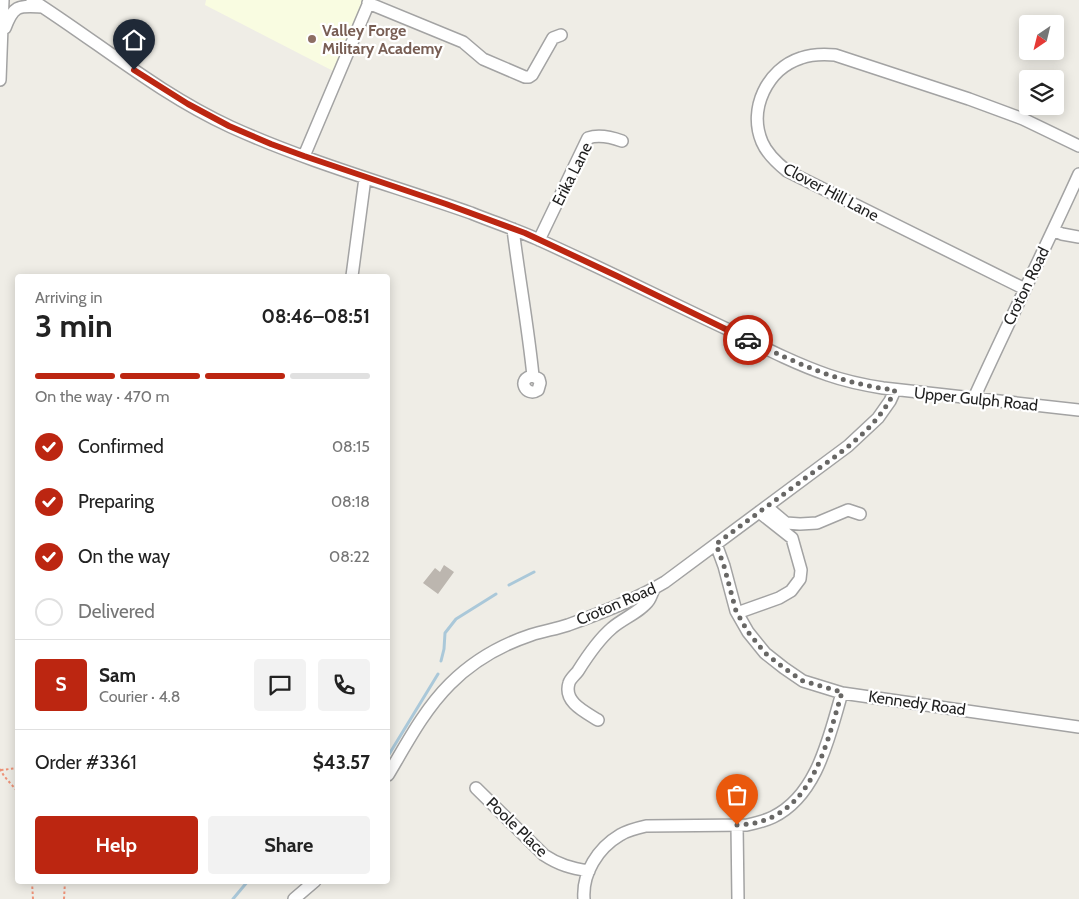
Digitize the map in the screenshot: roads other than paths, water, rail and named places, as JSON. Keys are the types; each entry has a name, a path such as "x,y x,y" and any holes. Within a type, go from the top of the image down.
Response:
{"street":[{"path":"0,80 3,0"},
{"name":"Upper Gulph Road","path":"32,0 150,81 229,126 271,144 365,178 446,204 539,240 706,320 829,376 858,384 895,390 1079,410"},
{"path":"304,156 369,2 463,42 484,59 517,74 529,77 539,65 553,38 561,35"},
{"path":"2,37 9,17 14,10 22,6 43,7"},
{"name":"Clover Hill Lane","path":"1025,289 787,171 768,152 759,134 757,112 765,87 779,70 791,62 811,55 835,55 969,99 1023,119 1079,146"},
{"name":"Erika Lane","path":"539,240 588,138 601,136 622,141"},
{"name":"Croton Road","path":"974,398 1006,326 1079,174"},
{"path":"352,274 365,178"},
{"path":"512,229 527,323 533,376"},
{"path":"1053,230 1062,234 1079,237"},
{"name":"Croton Road","path":"390,772 423,716 451,683 468,669 504,646 531,635 566,625 646,594 666,582 848,446 878,418 895,390"},
{"path":"763,510 786,523 793,524 817,523 848,510 860,514"},
{"path":"737,613 779,598 790,591 800,579 801,570 792,538 763,510"},
{"name":"Kennedy Road","path":"716,544 737,613 748,632 765,653 803,681 842,692 1079,727"},
{"path":"598,720 579,710 573,703 568,692 569,682 577,673 587,655 613,627 635,613 648,601 654,589"},
{"path":"584,899 589,871 598,855 621,834 646,826 747,825 772,818 794,803 803,792 822,755 842,692"},
{"name":"Poole Place","path":"476,788 544,855 567,867 589,871"},
{"path":"737,825 738,899"},
{"path":"294,899 312,884"}],"waterway":[{"path":"509,585 534,572"},
{"path":"441,661 445,633 456,619 496,594"},
{"path":"390,753 438,674"},
{"path":"233,899 246,884"}],"place":[{"name":"Valley Forge Military Academy","path":"312,39"}]}
